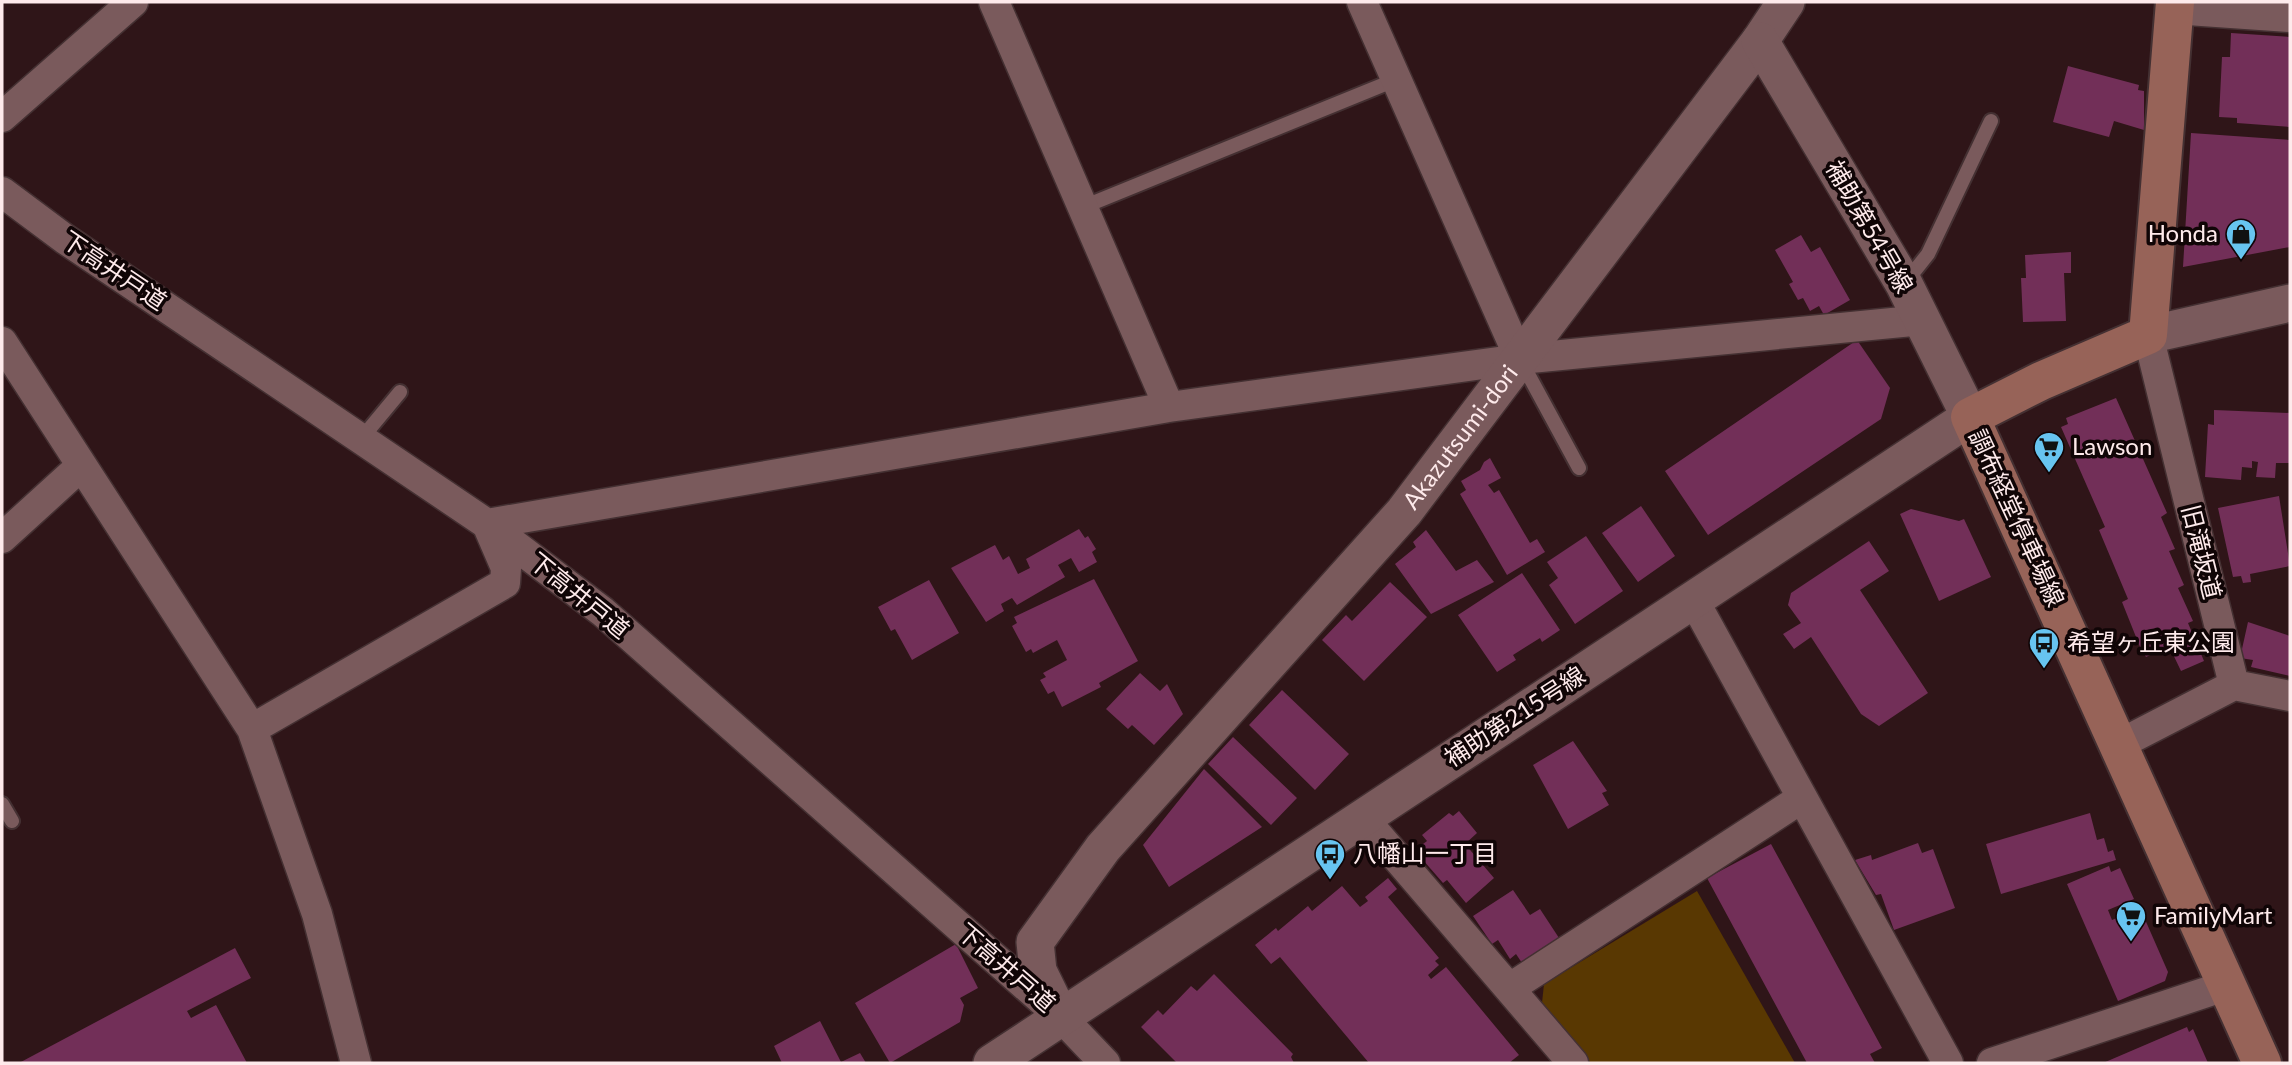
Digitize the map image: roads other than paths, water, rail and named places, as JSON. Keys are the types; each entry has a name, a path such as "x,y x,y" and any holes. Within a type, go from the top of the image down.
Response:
{"main road":[{"path":"2148,335 2174,5"},
{"name":"調布経堂停車場線","path":"2148,335 2040,381 1970,417 2262,1063"}],"street":[{"path":"2,117 132,2"},
{"path":"994,2 1169,407"},
{"path":"1362,2 1520,359"},
{"name":"Akazutsumi-dori","path":"1060,1016 1038,971 1035,942 1103,848 1404,512 1760,41 1786,2"},
{"path":"2174,5 2290,17"},
{"name":"補助第54号線","path":"1760,41 1904,284 1970,417"},
{"name":"下高井戸道","path":"2,191 65,239 487,524 603,612 1060,1016 1105,1063"},
{"path":"2148,335 2290,303"},
{"path":"252,729 505,583 506,568 487,524 1169,407 1520,359 1923,320"},
{"name":"旧滝坂道","path":"2148,335 2234,685"},
{"path":"2,342 252,729 317,914 356,1063"},
{"name":"補助第215号線","path":"992,1063 1970,417"},
{"path":"2,538 81,466"},
{"path":"1693,599 1948,1063"},
{"path":"2120,744 2234,685 2290,696"},
{"path":"1510,988 1802,798"},
{"path":"1363,818 1573,1063"},
{"path":"1992,1063 2225,986"}],"lane":[{"path":"1083,207 1395,80"},
{"path":"1904,284 1928,254 1991,121"},
{"path":"1520,359 1580,468"},
{"path":"360,439 400,392"},
{"path":"2,804 12,821"}],"place":[{"name":"Honda","path":"2241,261"},
{"name":"Lawson","path":"2049,474"},
{"name":"希望ヶ丘東公園","path":"2044,670"},
{"name":"八幡山一丁目","path":"1330,881"},
{"name":"FamilyMart","path":"2131,943"}]}
